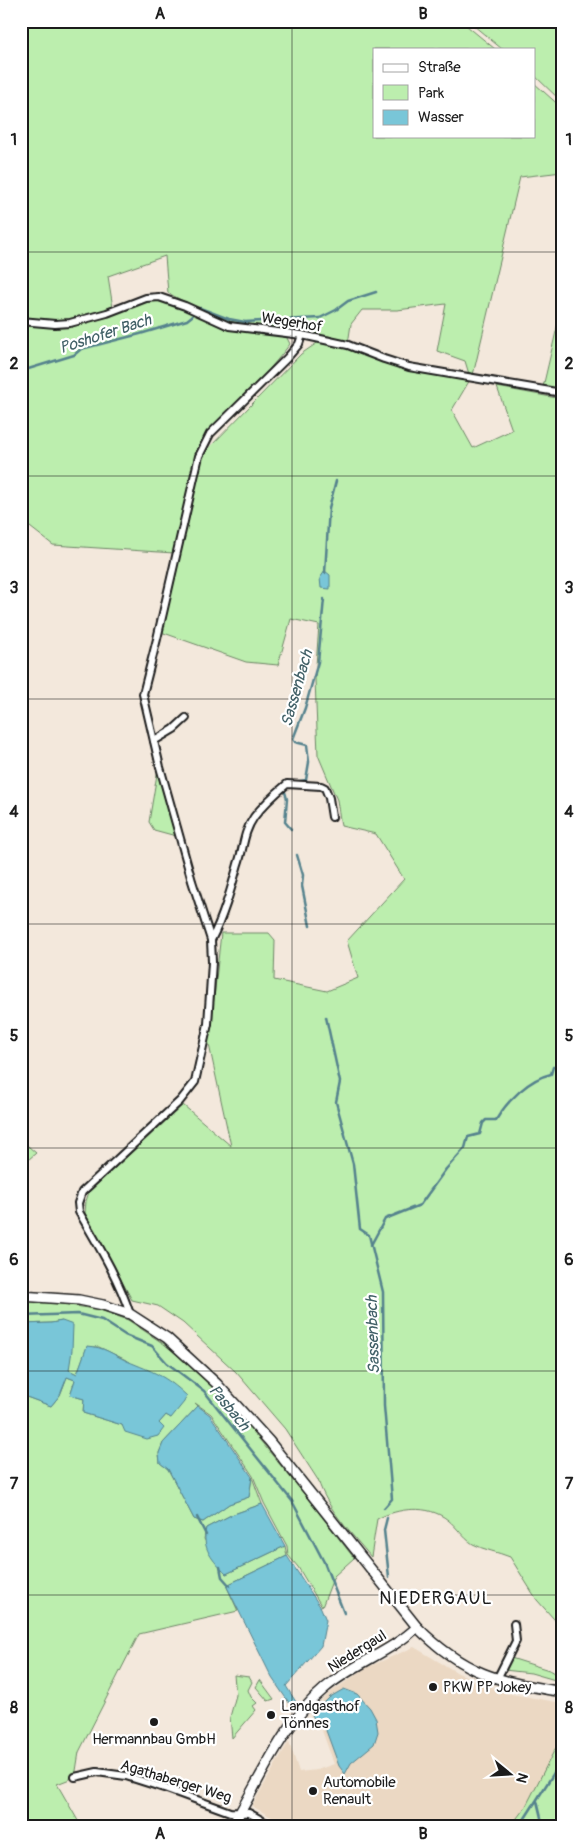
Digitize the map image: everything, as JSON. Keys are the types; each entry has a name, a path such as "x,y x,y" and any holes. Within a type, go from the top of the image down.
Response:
{"main road":[{"path":"21,1296 79,1300 103,1305 130,1314 167,1338 217,1384 280,1456 417,1627 433,1643 456,1661 479,1673 525,1686 562,1692"},
{"name":"Niedergaul","path":"232,1826 282,1739 310,1703 346,1672 407,1636 417,1627"}],"street":[{"name":"Wegerhof","path":"21,320 56,324 70,323 107,313 153,297 185,306 229,326 302,335 348,344 409,367 562,394"},
{"path":"130,1314 124,1295 112,1271 79,1212 78,1203 82,1192 180,1101 195,1082 208,1024 212,962 211,940 192,881 143,694 158,639 199,456 210,434 287,358 300,344 302,335"},
{"path":"154,741 174,729 186,718"},
{"path":"211,940 217,928 239,862 242,844 247,831 254,818 278,792 287,784 321,786 325,788 329,798 332,817"},
{"path":"497,1679 516,1640 514,1624"},
{"name":"Agathaberger Weg","path":"75,1776 97,1772 126,1776 230,1812 249,1813 272,1826"}],"shaded area":[{"path":"414,1647 458,1673 506,1693 562,1703 562,1728 555,1749 526,1806 511,1826 274,1826 273,1818 252,1806 289,1741 299,1772 317,1770 334,1764 314,1708 331,1692 366,1668"}],"green space":[{"path":"21,21 461,21 494,48 373,48 373,138 536,138 536,85 562,108 562,172 520,177 473,375 469,374 465,361 437,351 446,304 397,310 362,310 351,324 348,344 384,359 471,378 452,410 473,448 512,430 497,387 562,399 562,1628 537,1600 510,1557 473,1544 448,1520 440,1515 413,1509 394,1512 377,1519 371,1557 327,1501 318,1480 285,1429 236,1372 183,1323 158,1306 132,1300 85,1213 89,1192 183,1105 231,1146 208,1040 221,933 269,933 275,940 274,980 327,991 358,978 347,941 404,879 376,834 341,826 337,800 318,755 315,679 319,625 291,619 278,665 246,662 161,632 205,452 301,354 320,341 348,345 329,336 237,323 206,313 168,293 165,256 108,276 113,308 84,317 65,320 21,318"},
{"path":"468,21 562,21 562,102 536,77 536,48 501,48"},
{"path":"155,300 175,304 228,328 285,334 290,344 275,363 218,421 201,445 196,455 174,553 53,545 21,520 21,324 54,326 75,324 96,320"},
{"path":"562,306 562,390 543,387"},
{"path":"158,768 176,836 154,830 149,822"},
{"path":"21,1140 36,1153 21,1166"},
{"path":"21,1300 45,1301 100,1310 128,1320 164,1344 217,1388 354,1558 334,1576 322,1607 298,1567 288,1555 287,1546 264,1503 253,1476 211,1414 195,1403 198,1406 163,1443 159,1453 160,1463 168,1469 194,1519 203,1522 229,1504 249,1497 252,1477 262,1504 231,1515 206,1528 204,1539 226,1574 285,1546 287,1556 229,1584 227,1587 238,1611 139,1634 79,1752 75,1777 57,1784 81,1826 21,1826 21,1395 51,1406 60,1395 67,1377 75,1380 70,1395 84,1399 83,1413 122,1425 159,1423 166,1415 171,1418 126,1360 99,1347 87,1347 77,1374 68,1370 71,1344 62,1321 21,1324"},
{"path":"511,1658 549,1670 559,1676 562,1670 562,1682 531,1673 504,1670"},
{"path":"234,1675 249,1677 252,1682 248,1690 251,1697 257,1703 253,1706 256,1710 232,1738 230,1717 236,1695"},
{"path":"260,1680 274,1699 268,1701 256,1687"},
{"path":"562,1741 562,1826 511,1826 526,1806 555,1749"}],"water":[{"path":"325,571 330,575 330,589 321,588 320,578"},
{"path":"62,1321 73,1325 69,1370 77,1374 87,1346 99,1348 158,1375 172,1383 187,1396 171,1418 166,1415 159,1423 164,1428 158,1436 147,1439 125,1432 122,1425 83,1413 84,1399 70,1395 75,1380 67,1377 60,1395 51,1406 21,1395 21,1324"},
{"path":"198,1406 210,1415 252,1477 249,1497 229,1504 203,1522 194,1519 168,1469 160,1463 159,1453 163,1443"},
{"path":"262,1504 285,1546 226,1574 209,1554 205,1542 206,1528 231,1515"},
{"path":"287,1556 321,1608 326,1620 321,1646 286,1686 296,1702 292,1707 272,1678 227,1587 229,1584"},
{"path":"344,1689 357,1694 370,1708 376,1719 378,1732 374,1744 351,1763 345,1774 339,1766 324,1725 315,1720 312,1715 330,1697"}],"waterway":[{"name":"Poshofer Bach","path":"200,308 229,319 245,322 320,318 348,301 376,292"},
{"name":"Poshofer Bach","path":"25,370 74,355 81,349 140,334 187,320 192,316"},
{"path":"325,573 329,508 336,481"},
{"name":"Sassenbach","path":"294,782 306,780 309,762 307,745 295,742 293,739 305,708 318,662 324,599"},
{"name":"Sassenbach","path":"285,792 287,799 285,822 291,829"},
{"name":"Sassenbach","path":"297,855 303,875 302,886 310,926"},
{"name":"Sassenbach","path":"326,1017 340,1082 336,1102 353,1164 360,1229 369,1235 383,1292 384,1406 392,1499 384,1508"},
{"path":"371,1245 385,1219 420,1205 446,1169 465,1148 468,1137 480,1134 483,1123 486,1120 496,1120 520,1091 535,1080 551,1074 553,1067 556,1067 560,1059 562,1059"},
{"name":"Pasbach","path":"21,1316 78,1314 102,1320 125,1335 152,1346 167,1363 204,1391 292,1501 324,1562 344,1613"},
{"path":"197,1517 206,1535"},
{"name":"Sassenbach","path":"387,1518 384,1530 389,1577"},
{"path":"220,1567 222,1577 230,1586"},
{"path":"520,1826 562,1758"},
{"path":"537,1801 543,1826"}],"place":[{"name":"PKW PP Jokey","path":"433,1687"},
{"name":"Landgasthof Tönnes","path":"271,1715"},
{"name":"Hermannbau GmbH","path":"154,1722"},
{"name":"Automobile Renault","path":"313,1791"}],"district":[{"name":"NIEDERGAUL","path":"436,1598"}]}
